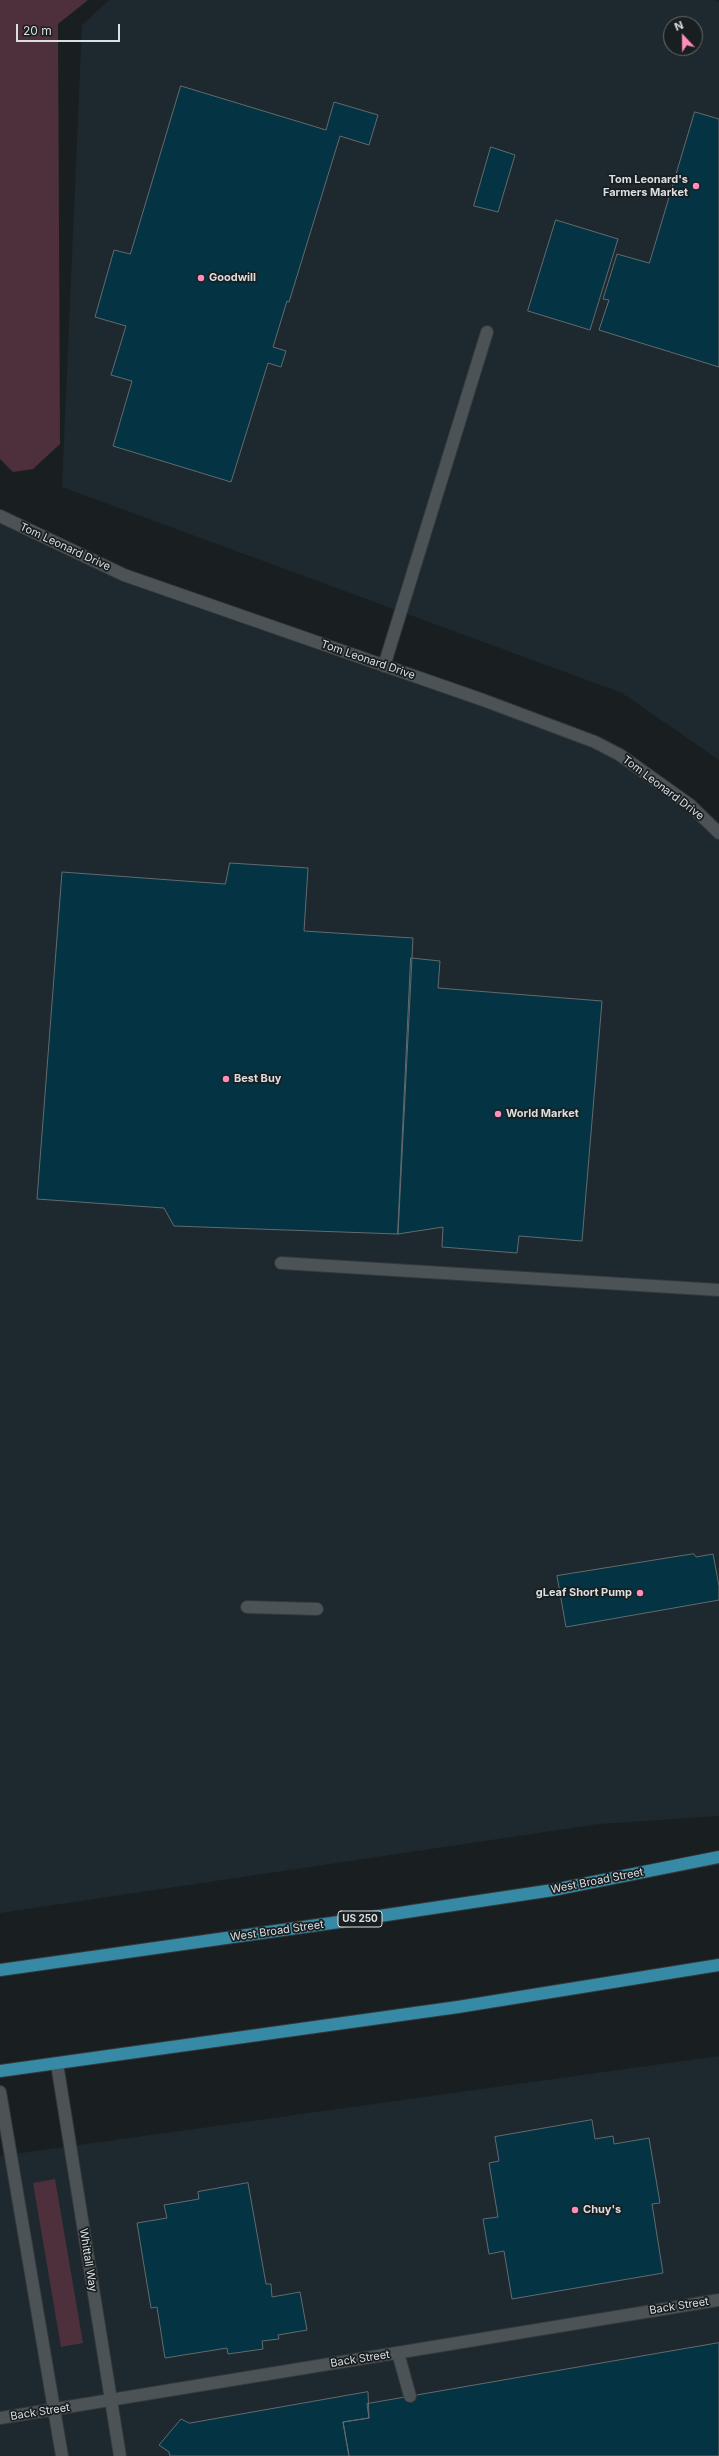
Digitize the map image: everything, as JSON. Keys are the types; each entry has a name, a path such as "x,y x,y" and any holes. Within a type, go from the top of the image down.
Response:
{"main road":[{"name":"West Broad Street","path":"0,1970 537,1892 719,1857"},
{"path":"0,2071 450,2008 719,1965"}],"street":[{"path":"384,666 487,332"},
{"name":"Tom Leonard Drive","path":"0,516 124,575 595,742 620,755 690,805 719,833"},
{"path":"281,1263 719,1290"},
{"path":"247,1607 317,1608"},
{"name":"Whittall Way","path":"57,2064 120,2456"},
{"path":"0,2092 62,2456"},
{"name":"Back Street","path":"0,2418 719,2300"},
{"path":"398,2353 410,2396"}],"shaded area":[{"path":"0,0 88,0 58,24 60,444 33,469 13,472 0,459"},
{"path":"109,0 714,0 719,2 719,760 622,693 62,487 82,25"},
{"path":"0,516 124,575 595,742 719,833 719,1816 599,1824 0,1913"},
{"path":"719,2056 719,2456 0,2456 0,2156"},
{"path":"55,2179 83,2343 61,2347 33,2183"}],"building":[{"name":"Goodwill","path":"181,86 326,130 334,102 378,115 369,145 340,136 289,302 287,301 273,347 286,351 281,367 268,363 231,482 113,446 132,381 111,375 126,326 95,317 114,250 130,254"},
{"name":"Tom Leonard's Farmers Market","path":"695,112 719,119 719,367 599,330 609,300 603,299 617,254 649,263"},
{"path":"491,147 515,155 498,212 474,206"},
{"path":"556,220 618,239 590,330 528,311"},
{"name":"Best Buy","path":"230,863 308,868 304,931 413,938 398,1234 174,1226 164,1208 37,1199 62,872 225,884"},
{"name":"World Market","path":"411,958 440,961 438,988 602,1001 582,1241 519,1236 517,1253 442,1247 443,1227 398,1234"},
{"name":"gLeaf Short Pump","path":"694,1554 696,1557 713,1554 719,1586 719,1600 566,1627 557,1576"},
{"name":"Chuy's","path":"592,2120 595,2139 613,2136 614,2144 649,2138 660,2203 652,2204 663,2273 512,2299 504,2251 489,2254 483,2219 498,2217 489,2163 499,2161 495,2137"},
{"path":"248,2183 266,2284 271,2284 272,2297 300,2292 307,2330 278,2335 279,2339 262,2341 263,2349 228,2354 227,2348 165,2358 157,2307 151,2308 137,2223 167,2218 164,2205 199,2199 198,2192"},
{"path":"719,2343 719,2456 349,2456 343,2422 369,2418 367,2404"},
{"path":"368,2392 369,2418 343,2422 349,2456 170,2456 169,2452 159,2445 181,2419 189,2423"}],"place":[{"name":"Tom Leonard's Farmers Market","path":"696,186"},
{"name":"Goodwill","path":"201,278"},
{"name":"Best Buy","path":"226,1079"},
{"name":"World Market","path":"498,1114"},
{"name":"gLeaf Short Pump","path":"640,1593"},
{"name":"Chuy's","path":"575,2210"}]}
